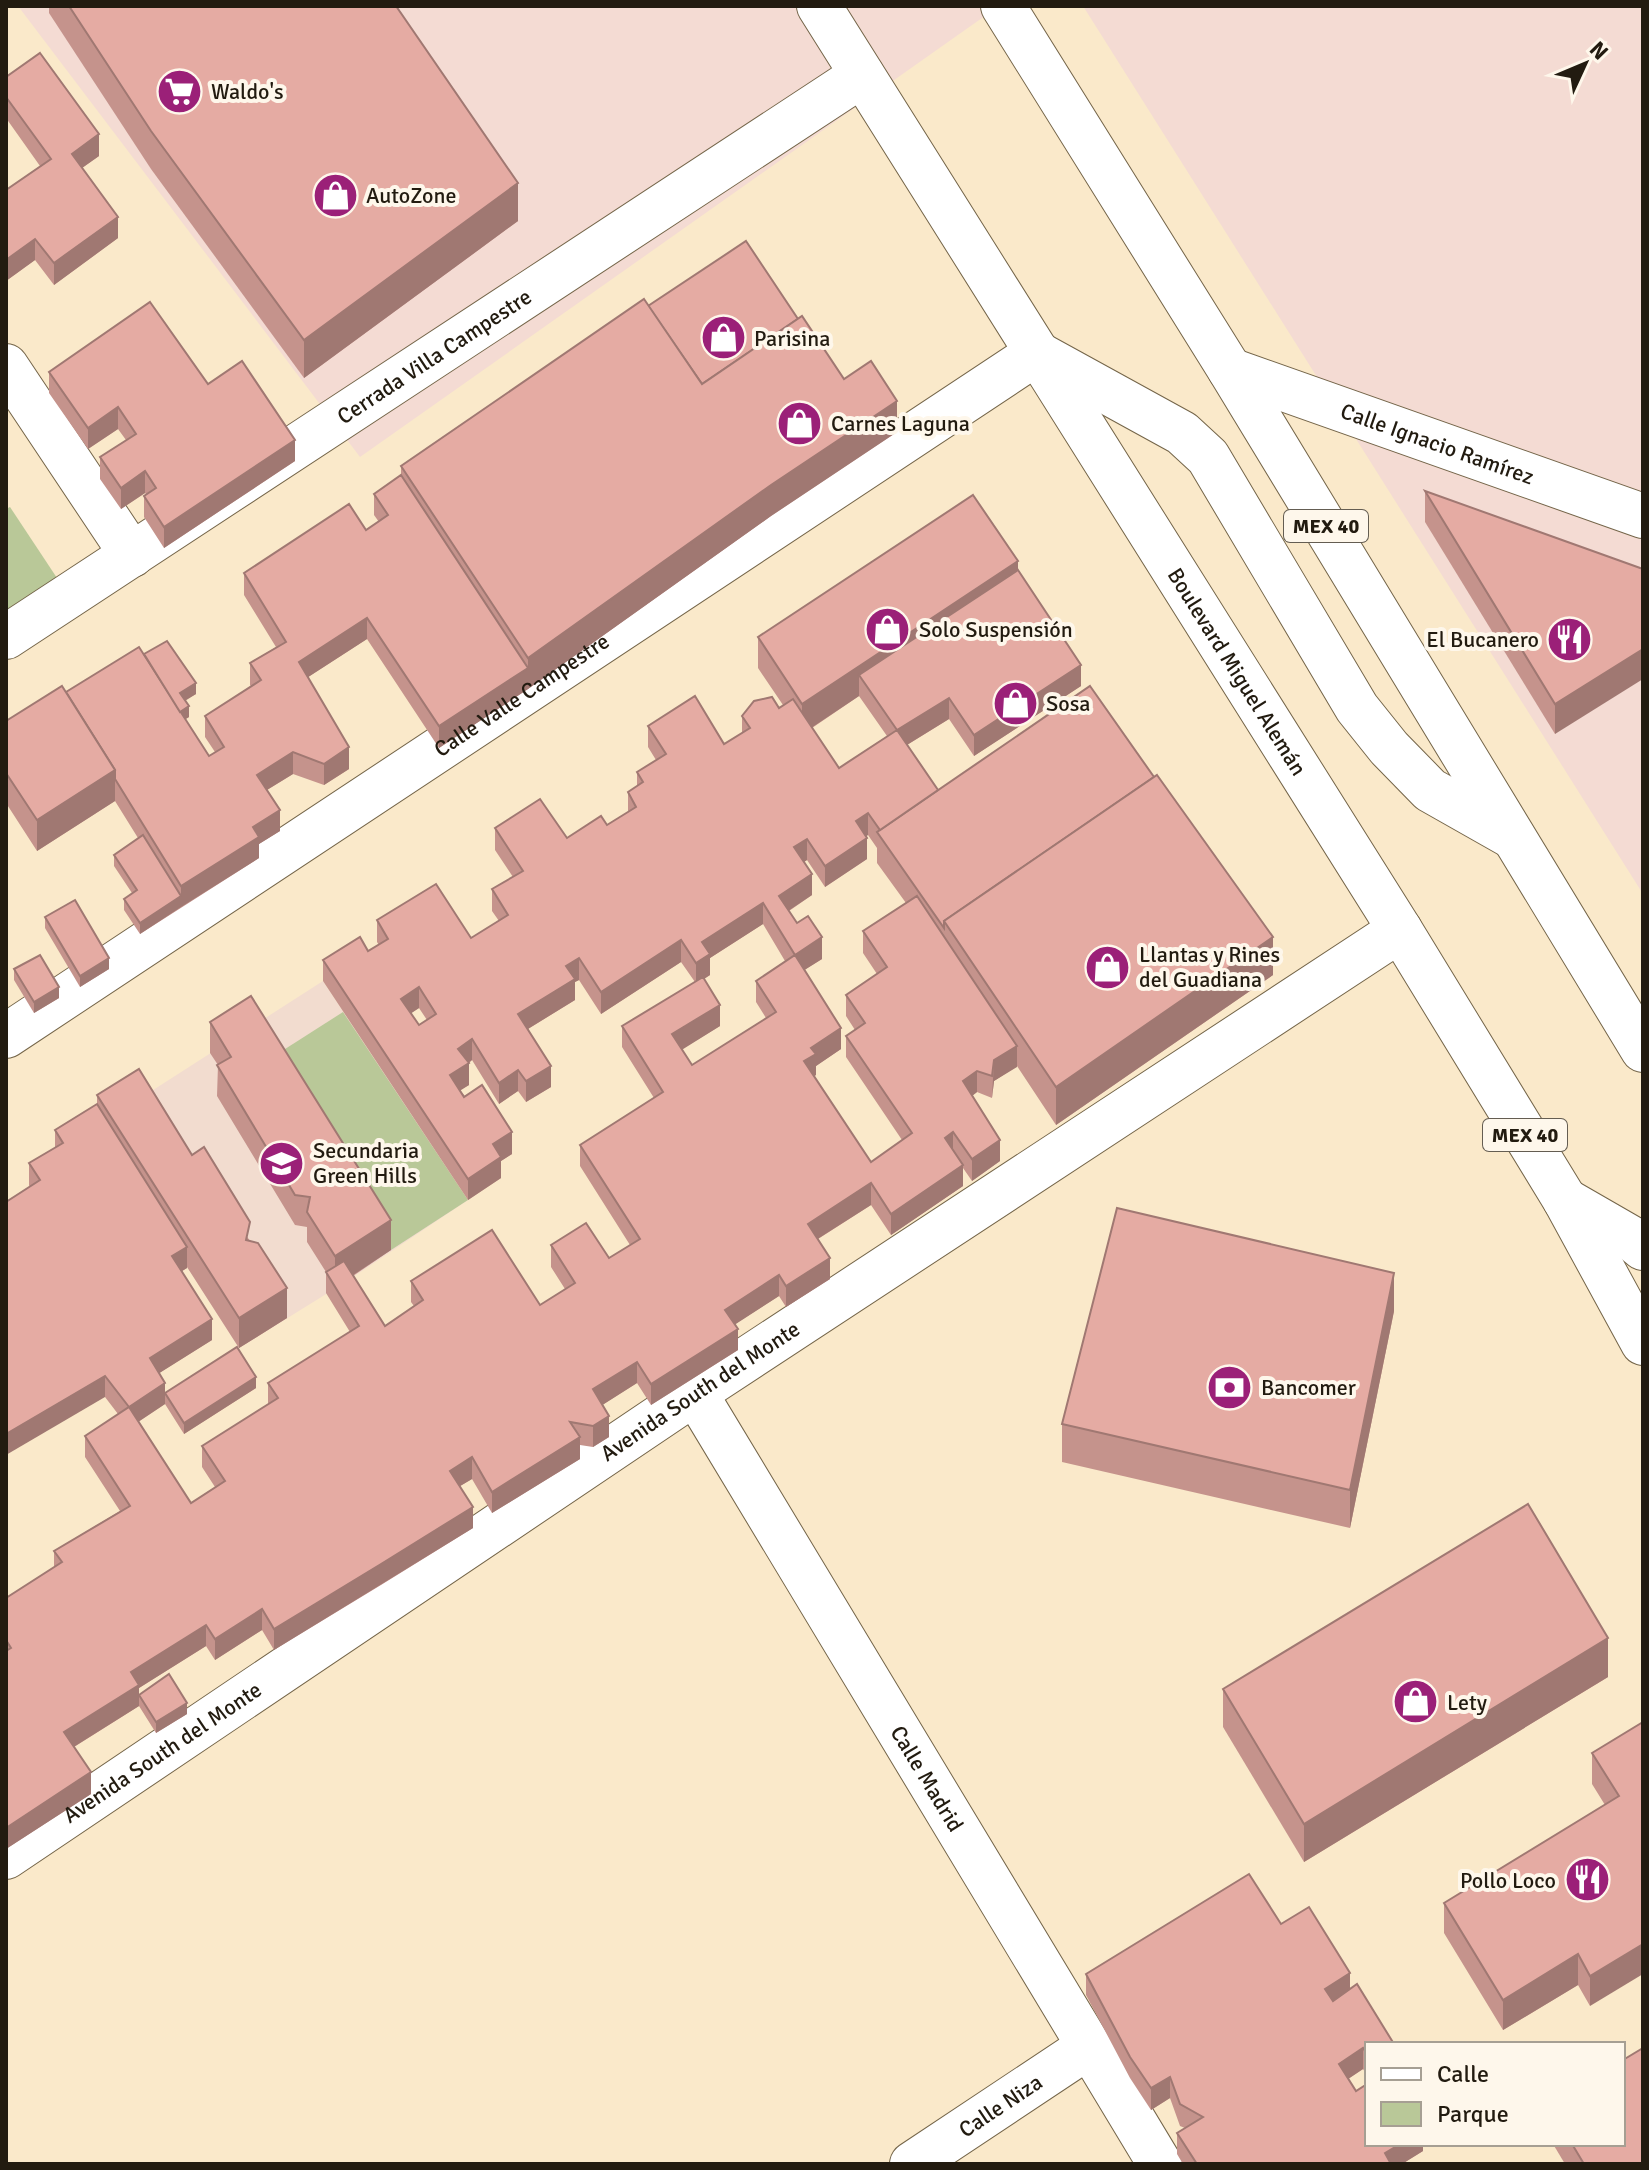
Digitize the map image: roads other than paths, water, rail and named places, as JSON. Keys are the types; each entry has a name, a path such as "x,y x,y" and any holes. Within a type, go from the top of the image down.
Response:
{"main road":[{"name":"Boulevard Miguel Alemán","path":"819,6 1400,930 1565,1200 1643,1343"},
{"name":"MEX 40","path":"1003,6 1230,370 1643,1050"},
{"name":"Cerrada Villa Campestre","path":"6,637 862,75"},
{"path":"1037,353 1182,433 1208,457 1357,708 1389,748 1430,790 1516,839"},
{"name":"Calle Valle Campestre","path":"6,1036 1037,353"},
{"path":"6,366 132,555"},
{"name":"Calle Ignacio Ramírez","path":"1230,370 1643,516"},
{"name":"Avenida South del Monte","path":"6,1857 695,1393 1400,930"},
{"path":"1565,1200 1643,1248"},
{"name":"Calle Madrid","path":"695,1393 1088,2047 1129,2145 1160,2164"},
{"name":"Calle Niza","path":"912,2164 1088,2047"}],"place":[{"name":"Waldo's","path":"180,91"},
{"name":"AutoZone","path":"335,195"},
{"name":"Parisina","path":"723,338"},
{"name":"Carnes Laguna","path":"800,423"},
{"name":"Solo Suspensión","path":"888,629"},
{"name":"El Bucanero","path":"1570,639"},
{"name":"Sosa","path":"1015,703"},
{"name":"Llantas y Rines del Guadiana","path":"1108,967"},
{"name":"Secundaria Green Hills","path":"282,1163"},
{"name":"Bancomer","path":"1230,1387"},
{"name":"Lety","path":"1416,1702"},
{"name":"Pollo Loco","path":"1587,1880"}]}
